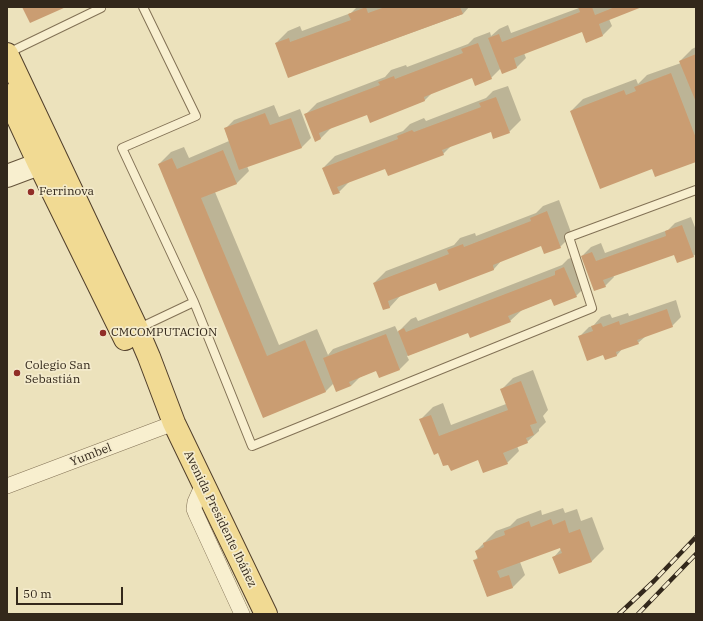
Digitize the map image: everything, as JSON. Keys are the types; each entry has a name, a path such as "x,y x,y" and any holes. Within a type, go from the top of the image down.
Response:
{"main road":[{"name":"Avenida Presidente Ibáñez","path":"7,54 46,158 120,330 150,386 174,423"},
{"name":"Avenida Presidente Ibáñez","path":"7,95 46,158 137,329 174,423 266,614"}],"street":[{"path":"7,176 46,158"},
{"name":"Yumbel","path":"7,486 174,423"},
{"path":"203,484 195,502 194,509 242,614"}],"lane":[{"path":"142,7 196,116 122,148 194,302 252,446 592,308 569,237 696,190"},
{"path":"7,54 101,8"},
{"path":"137,329 194,302"}],"building":[{"path":"22,7 66,7 30,23"},
{"path":"366,7 368,13 385,7 460,7 463,14 288,78 275,43 289,38 290,42 351,20 348,14"},
{"path":"578,7 592,7 595,15 615,7 642,7 599,24 603,36 586,43 582,32 514,58 517,68 502,74 488,38 499,34 502,42 580,12"},
{"path":"478,43 492,79 475,86 472,78 424,97 425,101 370,123 367,115 319,133 321,139 315,142 304,114 380,85 378,82 394,76 395,79 463,53 461,49"},
{"path":"696,54 696,102 679,61"},
{"path":"671,73 696,138 696,162 655,177 652,169 600,189 570,111 624,90 626,95 636,91 634,87"},
{"path":"496,97 510,133 493,139 491,132 442,150 444,155 388,176 385,169 337,187 340,193 333,195 322,168 398,139 397,136 412,130 414,132 481,107 479,103"},
{"path":"265,113 270,125 291,118 302,148 239,170 224,128"},
{"path":"223,150 237,184 201,198 267,356 305,340 326,392 263,418 158,164 172,158 177,169"},
{"path":"547,211 561,248 544,254 541,246 493,265 494,270 439,291 436,283 388,301 390,308 383,310 373,283 449,254 447,250 463,244 464,247 531,221 530,218"},
{"path":"682,225 694,257 677,263 674,255 603,280 606,287 594,291 581,256 592,252 596,261 666,236 665,231"},
{"path":"564,267 577,297 554,306 551,299 508,316 511,322 470,338 468,333 408,356 398,331 404,328 406,332 555,275 555,271"},
{"path":"667,309 673,327 637,340 639,344 616,352 617,356 605,360 603,355 587,361 578,336 593,331 591,326 601,323 603,327 619,321 620,325"},
{"path":"386,334 400,370 379,378 376,371 349,382 351,386 336,392 323,358"},
{"path":"521,381 537,423 530,425 534,435 526,438 528,443 503,453 508,464 483,473 478,460 451,471 448,465 443,466 438,453 434,455 419,419 431,415 439,436 508,410 500,389"},
{"path":"551,519 553,525 565,520 569,533 580,529 592,562 559,574 552,557 562,553 560,548 497,571 500,578 509,575 513,588 487,597 473,560 478,559 475,551 484,547 483,543 505,535 504,531 529,521 531,527"}],"railway":[{"path":"619,614 654,581 696,537"},
{"path":"638,614 696,554"}],"place":[{"name":"Ferrinova","path":"31,192"},
{"name":"CMCOMPUTACION","path":"103,333"},
{"name":"Colegio San Sebastián","path":"17,373"}]}
